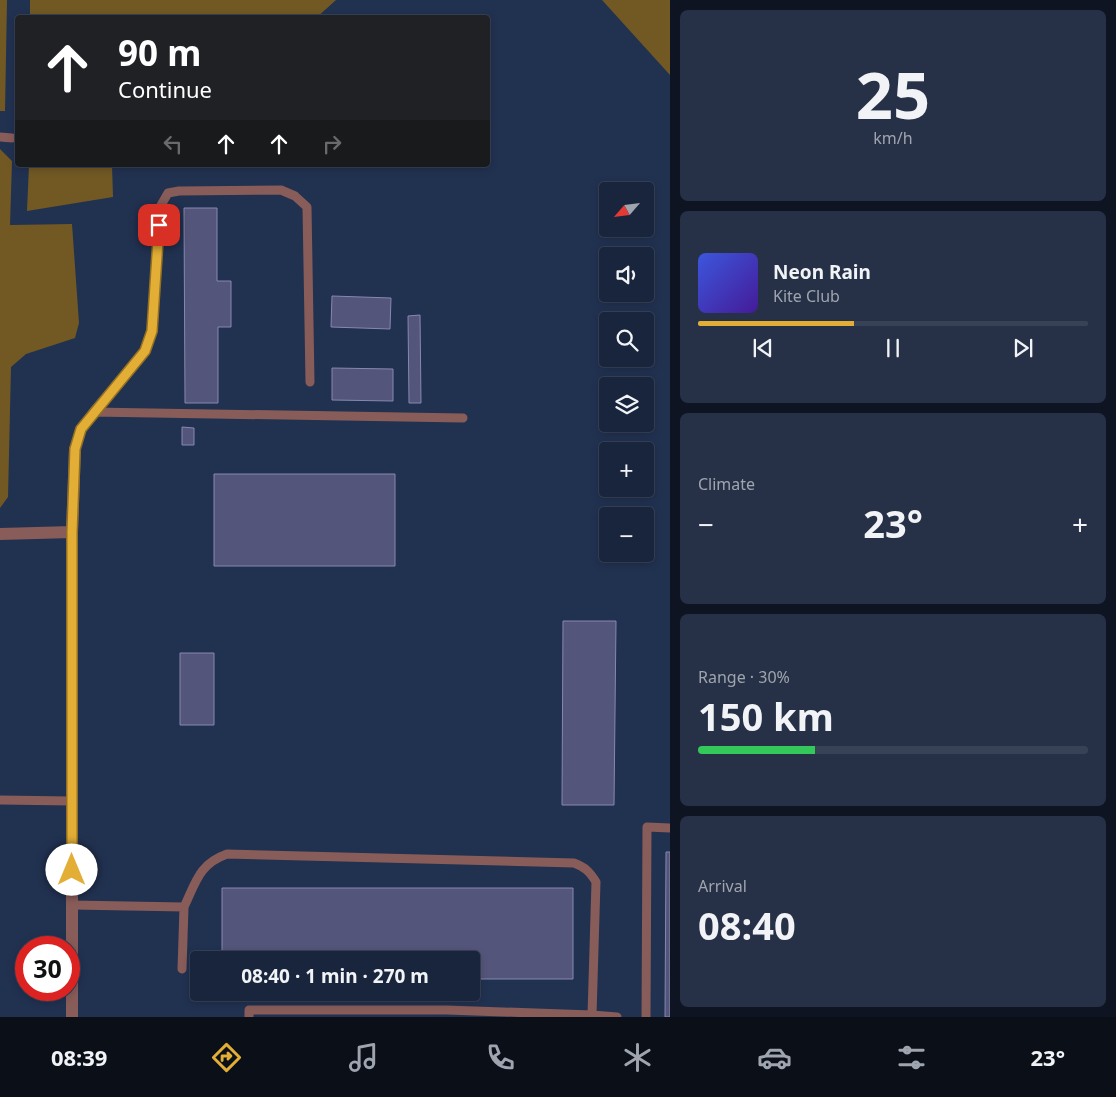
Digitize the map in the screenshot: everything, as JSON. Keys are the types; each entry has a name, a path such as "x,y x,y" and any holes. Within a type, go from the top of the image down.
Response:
{"street":[{"path":"72,1017 71,656 75,449"},
{"path":"0,534 72,532"}],"lane":[{"path":"0,137 12,138"},
{"path":"75,449 81,429 93,412 145,351 152,331 160,207 168,193 179,191 282,190 295,196 307,207 310,382"},
{"path":"93,412 464,418"},
{"path":"0,800 72,801"},
{"path":"646,1017 647,827 670,828"},
{"path":"182,969 184,907 204,867 214,858 227,854 574,863 590,873 596,882 592,1015"},
{"path":"72,905 184,907"},
{"path":"249,1017 249,1010 592,1015 617,1017"}],"shaded area":[{"path":"0,0 7,0 5,111 0,111"},
{"path":"30,0 336,0 319,15 30,15"},
{"path":"602,0 670,0 670,75"},
{"path":"0,149 12,161 10,225 72,224 79,323 75,338 26,354 11,367 8,497 0,508"},
{"path":"29,167 112,167 113,197 27,211"}],"building":[{"path":"184,208 217,208 217,281 231,281 231,327 218,327 218,403 185,403"},
{"path":"332,296 391,298 390,329 331,327"},
{"path":"420,315 421,403 409,403 408,316"},
{"path":"332,368 393,369 393,401 332,400"},
{"path":"182,427 194,428 194,445 182,445"},
{"path":"214,474 395,474 395,566 214,566"},
{"path":"563,621 616,621 614,805 562,805"},
{"path":"180,653 214,653 214,725 180,725"},
{"path":"666,852 670,852 670,1017 665,1017"},
{"path":"222,888 573,888 573,979 480,979 480,951 222,951"}],"route":[{"path":"72,870 71,656 75,449 81,429 93,412 145,351 152,331 159,225"}]}
